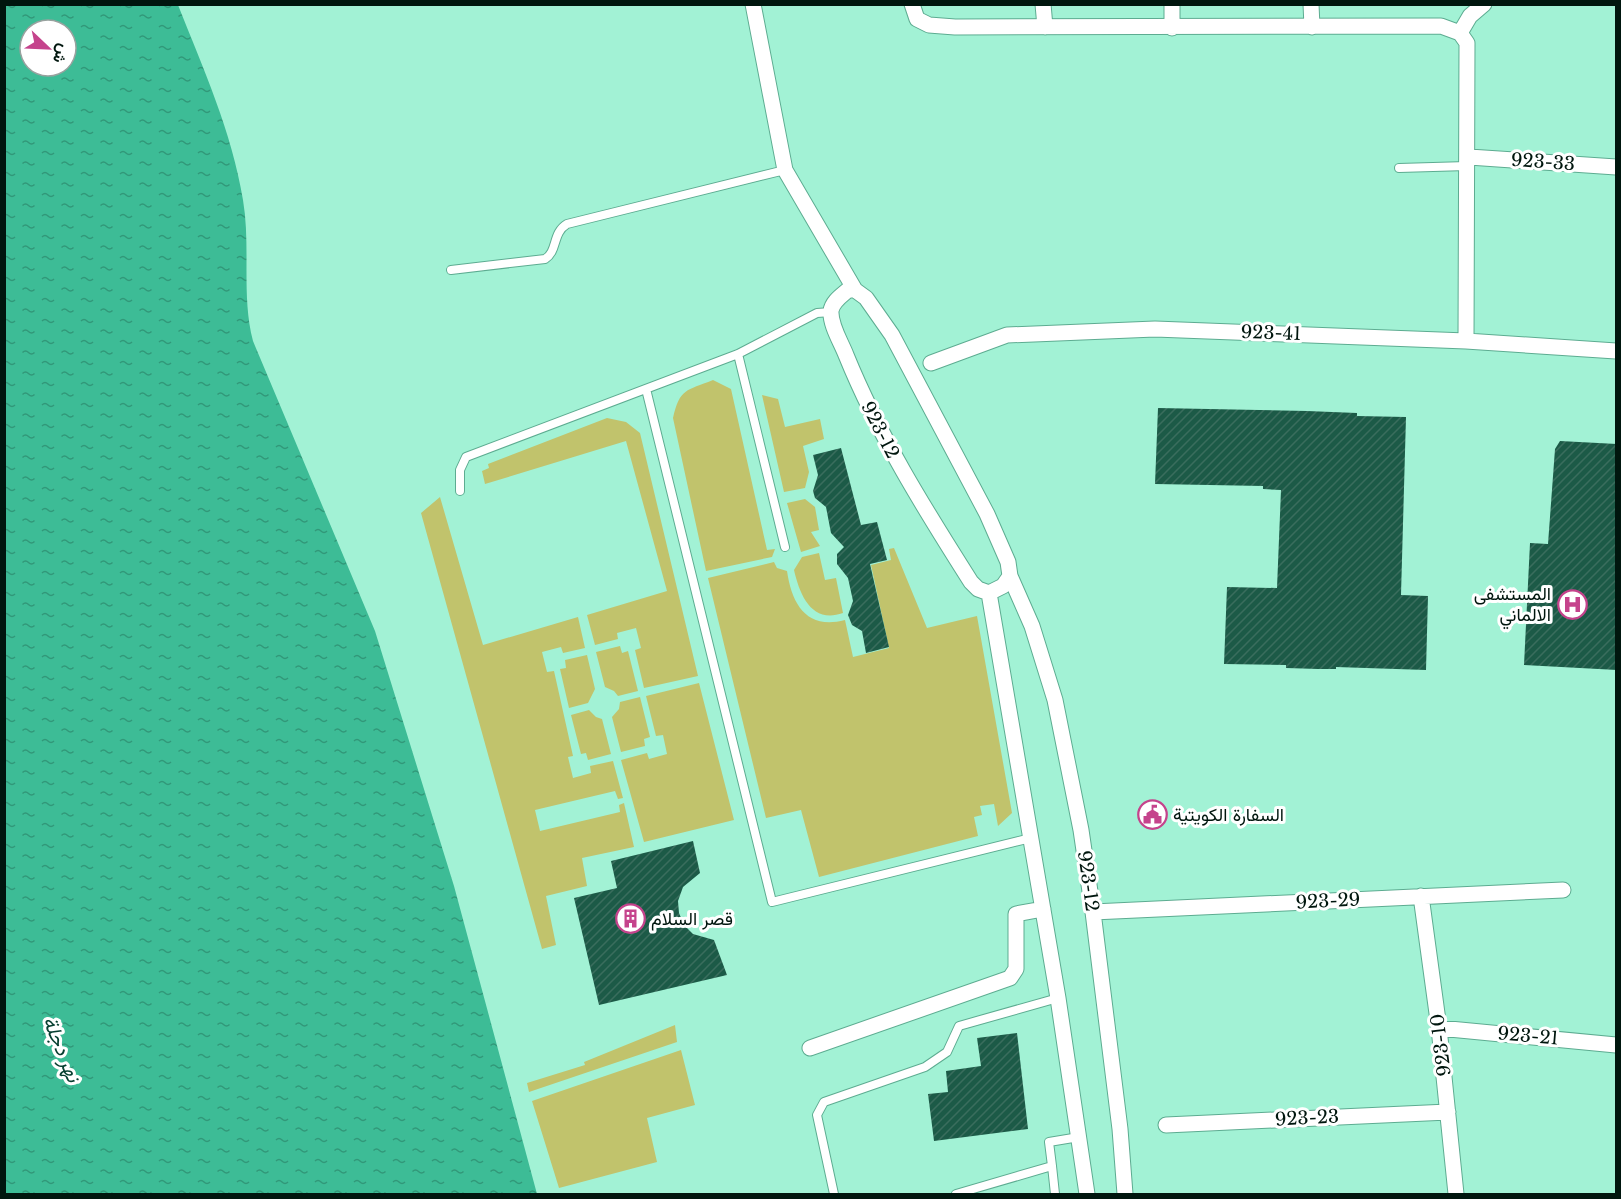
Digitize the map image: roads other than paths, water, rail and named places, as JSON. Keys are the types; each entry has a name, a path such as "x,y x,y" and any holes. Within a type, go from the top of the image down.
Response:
{"street":[{"name":"923-12","path":"753,4 785,170 855,290 866,298 892,335 916,378 987,514 1032,626 1055,700 1081,830 1120,1129 1125,1194"},
{"path":"912,4 917,19 929,25 1172,28 1442,26 1460,33 1467,44 1469,161 1466,341"},
{"path":"1043,4 1045,27"},
{"path":"1172,4 1172,28"},
{"path":"1311,4 1312,27"},
{"path":"1460,33 1470,16 1484,4"},
{"name":"923-33","path":"1469,161 1617,167"},
{"path":"831,312 840,296 848,290 855,290"},
{"name":"923-12","path":"831,312 835,328 866,405 903,476 971,582 978,589 989,593"},
{"name":"923-41","path":"931,363 1007,335 1155,329 1466,341 1617,351"},
{"path":"1010,576 1003,586 989,593 1058,998 1087,1194"},
{"name":"923-29","path":"1093,912 1563,890"},
{"name":"923-10","path":"1421,896 1439,1028 1456,1194"},
{"path":"810,1048 1010,978 1016,969 1016,914 1043,909"},
{"name":"923-21","path":"1439,1028 1617,1045"},
{"name":"923-23","path":"1166,1125 1448,1112"}],"lane":[{"path":"1399,168 1469,161"},
{"path":"451,270 545,259 553,252 557,233 567,224 785,170"},
{"path":"460,491 460,470 466,457 738,354 817,313 831,312"},
{"path":"738,354 785,547"},
{"path":"646,388 772,902 1031,838"},
{"path":"834,1194 817,1115 824,1102 925,1067 947,1052 959,1026 1058,998"},
{"path":"1055,1194 1049,1142 1080,1137"},
{"path":"956,1194 1052,1166"}],"water":[{"name":"نهر دجلة","path":"5,4 178,5 216,101 238,175 245,218 249,324 253,341 375,631 454,886 537,1194 5,1194"}],"place":[{"name":"المستشفى الالماني","path":"1572,604"},
{"name":"السفارة الكويتية","path":"1152,815"},
{"name":"قصر السلام","path":"630,919"}]}
